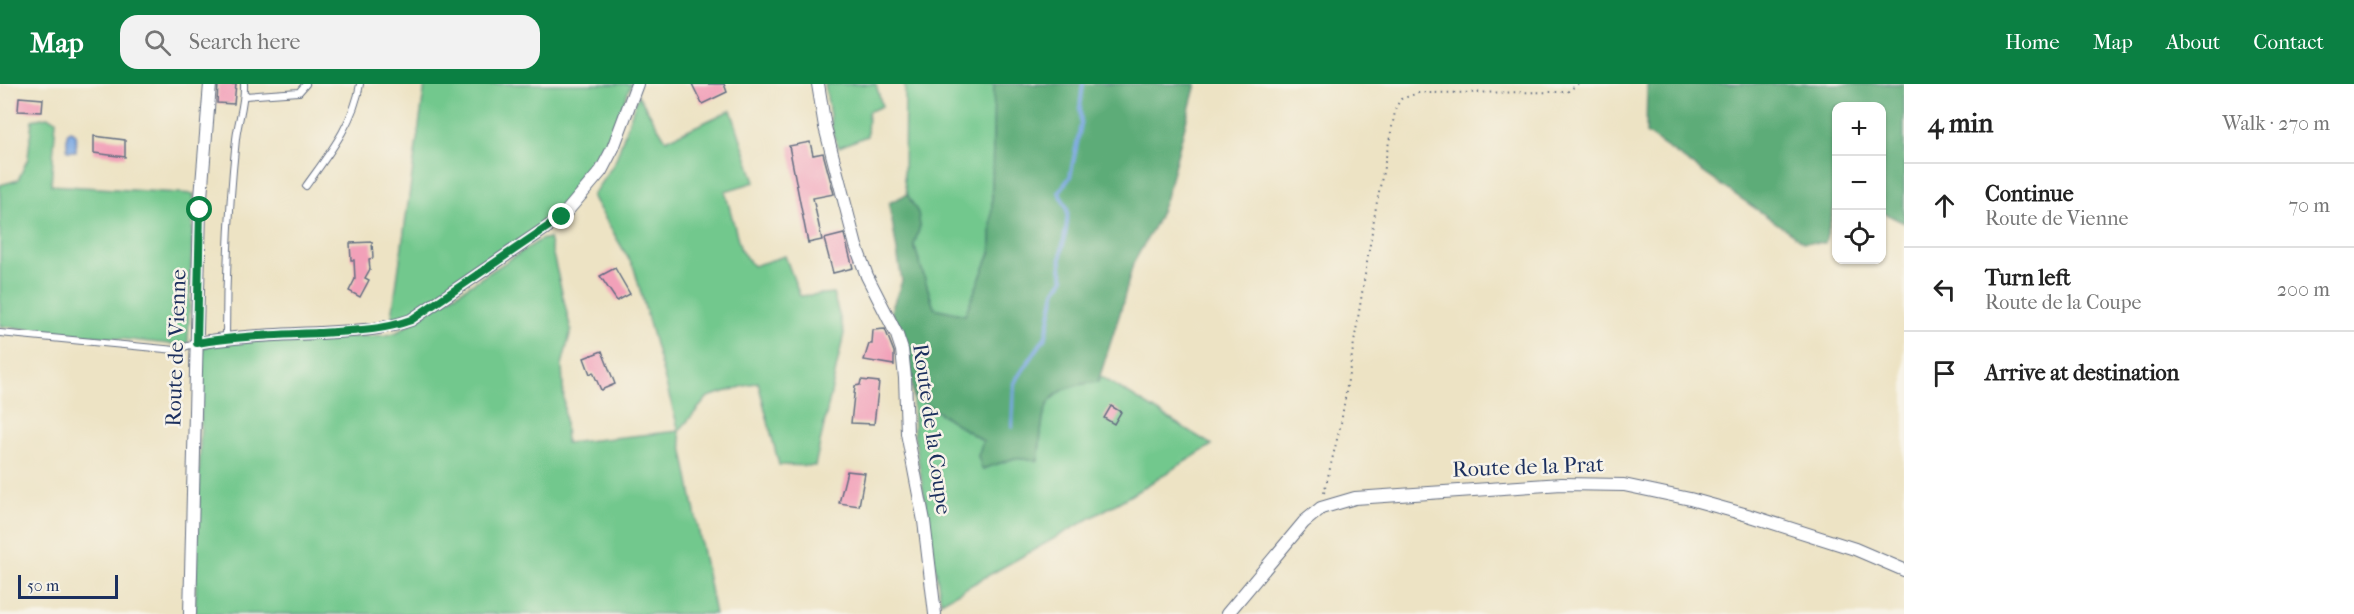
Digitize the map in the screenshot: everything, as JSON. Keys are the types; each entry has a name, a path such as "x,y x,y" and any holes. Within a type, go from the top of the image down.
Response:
{"street":[{"name":"Route de Vienne","path":"190,614 200,210 210,84"},
{"path":"197,343 226,338 369,330 395,326 411,320 562,217 601,171 613,148 637,84"},
{"name":"Route de la Coupe","path":"818,84 825,127 856,246 867,276 897,335 902,350 908,433 924,521 936,614"},
{"name":"Route de la Prat","path":"1227,614 1304,522 1322,508 1355,498 1562,484 1624,485 1690,499 1855,549 1904,570"}],"lane":[{"path":"226,338 225,287 236,136 245,96 244,84"},
{"path":"245,96 299,92 306,84"},
{"path":"306,186 334,147 353,107 360,84"},
{"path":"0,333 175,350 197,343"}],"path":[{"path":"1322,508 1326,478 1341,423 1376,207 1396,107 1401,99 1418,93 1567,92 1578,84"}],"green space":[{"path":"425,84 631,84 608,147 595,171 574,197 548,220 409,315 391,323"},
{"path":"825,84 876,84 882,106 868,112 867,136 839,147 833,135"},
{"path":"905,84 994,84 991,251 965,315 934,308 914,245 920,226 918,213 907,194 904,181"},
{"path":"994,84 1196,84 1165,201 1157,221 1133,264 1098,382 1078,385 1054,396 1044,416 1038,461 1015,458 982,469 978,456 983,441 913,396 907,352 891,311 902,281 889,203 907,194 918,213 920,226 914,245 934,308 965,315 991,251"},
{"path":"1647,84 1904,84 1904,223 1886,214 1886,102 1832,102 1832,216 1825,243 1804,242 1646,133"},
{"path":"638,95 666,140 731,110 755,182 725,191 741,251 753,266 785,256 800,296 833,293 844,333 815,466 779,465 758,382 708,397 679,431 634,268 592,196 615,162"},
{"path":"47,117 56,120 51,185 194,194 188,343 169,344 0,326 0,185 18,180 28,158 32,120"},
{"path":"549,238 571,330 562,365 566,443 679,431 715,614 195,614 203,348 214,343 387,335 397,332 540,240"},
{"path":"1100,376 1212,445 1128,497 941,602 914,433 913,396 983,441 978,456 983,469 1015,458 1038,461 1044,416 1054,396 1078,385 1097,382"}],"water":[{"path":"70,131 76,134 76,151 67,151 67,134"}],"building":[{"path":"218,84 236,84 234,104 217,103"},
{"path":"692,84 724,84 727,92 702,104"},
{"path":"19,97 43,99 42,112 18,111"},
{"path":"94,136 125,140 125,157 94,153"},
{"path":"810,142 813,155 823,153 834,194 813,198 822,240 808,243 789,146"},
{"path":"844,234 853,268 833,273 824,239"},
{"path":"372,242 373,258 369,259 370,269 365,278 369,280 360,297 349,291 355,279 350,243"},
{"path":"615,268 630,294 617,301 600,276"},
{"path":"885,329 894,352 894,365 864,360 869,344 872,344 873,330"},
{"path":"602,351 615,384 601,390 593,372 590,374 584,358"},
{"path":"861,380 879,382 874,424 851,423 855,386 860,385"},
{"path":"1111,406 1121,412 1114,424 1104,418"},
{"path":"847,471 865,473 859,506 839,503"}],"waterway":[{"path":"1012,427 1014,383 1046,336 1055,292 1064,278 1061,270 1061,253 1067,210 1059,192 1070,177 1081,124 1083,84"}],"route":[{"path":"200,210 197,343 226,338 369,330 395,326 411,320 562,217"}]}
